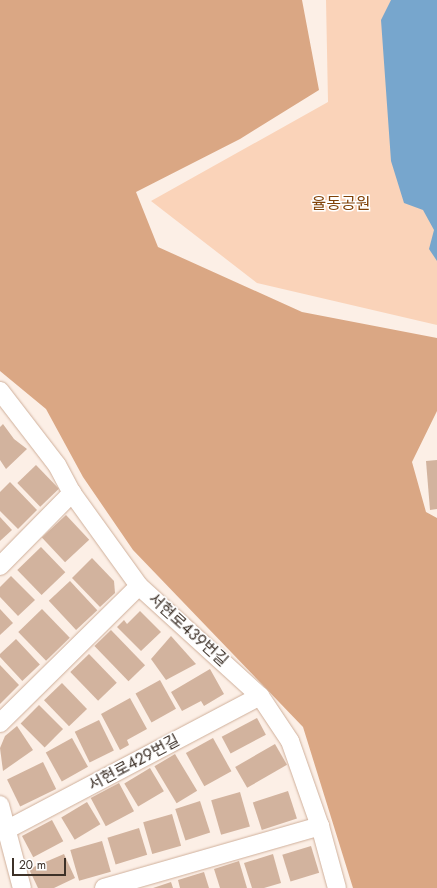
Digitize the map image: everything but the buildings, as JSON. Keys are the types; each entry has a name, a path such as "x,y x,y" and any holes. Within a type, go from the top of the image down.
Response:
{"street":[{"name":"서현로439번길","path":"2,396 57,465 72,493 139,586 260,696 290,741 320,826 337,888"},
{"path":"0,566 72,493"},
{"path":"0,723 139,586"},
{"name":"서현로429번길","path":"8,829 260,696"},
{"path":"0,805 8,829 22,888"},
{"path":"104,888 320,826"}],"green space":[{"name":"율동공원","path":"326,0 437,0 437,325 257,283 151,201 328,102"}],"shaded area":[{"path":"0,0 302,0 319,90 240,139 136,192 158,247 302,312 437,338 437,411 412,462 426,512 437,518 437,888 353,888 303,727 133,550 83,477 46,409 0,371"}],"water":[{"path":"391,0 437,0 437,261 429,249 434,230 423,210 404,203 391,161 381,20"}]}
